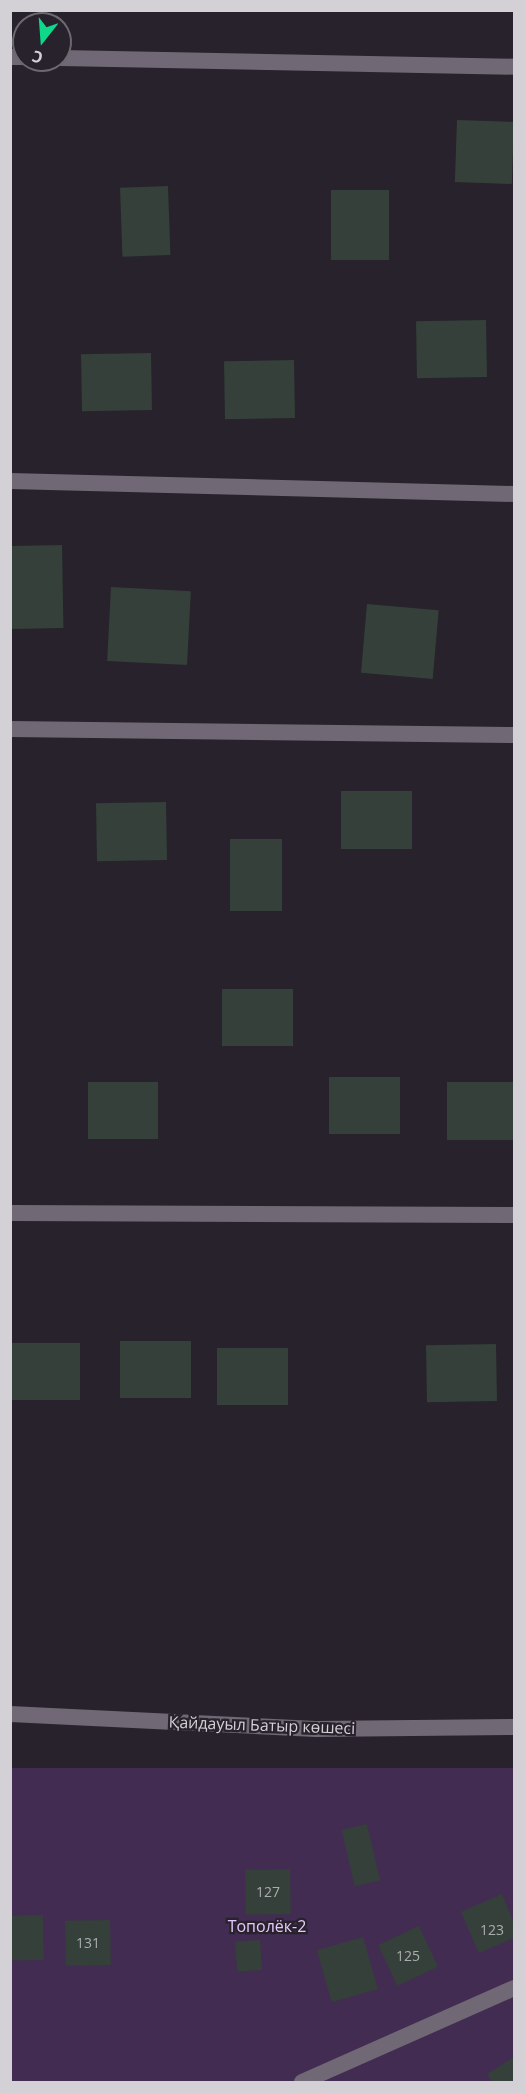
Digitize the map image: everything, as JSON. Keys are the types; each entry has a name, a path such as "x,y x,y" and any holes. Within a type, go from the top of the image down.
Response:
{"street":[{"path":"72,58 514,67"},
{"path":"10,481 514,494"},
{"path":"10,729 514,735"},
{"path":"10,1213 514,1215"},
{"name":"Қайдауыл Батыр көшесі","path":"10,1714 316,1729 514,1727"},
{"path":"302,2082 514,1988"}],"green space":[{"name":"Тополёк-2","path":"10,1768 514,1768 514,2082 10,2082"}],"building":[{"path":"457,120 514,122 512,184 455,182"},
{"path":"168,186 170,255 122,257 120,188"},
{"path":"331,190 389,190 389,260 331,260"},
{"path":"486,320 487,377 417,378 416,321"},
{"path":"151,353 152,410 82,411 81,354"},
{"path":"294,360 295,418 225,419 224,361"},
{"path":"62,545 63,628 11,629 10,546"},
{"path":"111,587 191,591 187,665 107,661"},
{"path":"367,604 439,610 433,679 361,673"},
{"path":"341,791 412,791 412,849 341,849"},
{"path":"166,802 167,860 97,861 96,803"},
{"path":"230,839 282,839 282,911 230,911"},
{"path":"222,989 293,989 293,1046 222,1046"},
{"path":"329,1077 400,1077 400,1134 329,1134"},
{"path":"88,1082 158,1082 158,1139 88,1139"},
{"path":"447,1082 514,1082 514,1140 447,1140"},
{"path":"120,1341 191,1341 191,1398 120,1398"},
{"path":"10,1343 80,1343 80,1400 10,1400"},
{"path":"496,1344 497,1401 427,1402 426,1345"},
{"path":"217,1348 288,1348 288,1405 217,1405"},
{"path":"367,1824 380,1881 355,1886 342,1830"},
{"path":"290,1869 291,1914 246,1915 245,1870"},
{"path":"502,1894 514,1923 514,1938 479,1953 461,1912"},
{"path":"43,1915 44,1960 11,1961 10,1916"},
{"path":"110,1920 111,1965 66,1966 65,1921"},
{"path":"419,1926 438,1967 397,1986 378,1945"},
{"path":"363,1937 378,1989 332,2002 317,1950"},
{"path":"260,1940 262,1970 237,1972 235,1942"},
{"path":"514,2057 514,2082 492,2082 487,2074"}]}
